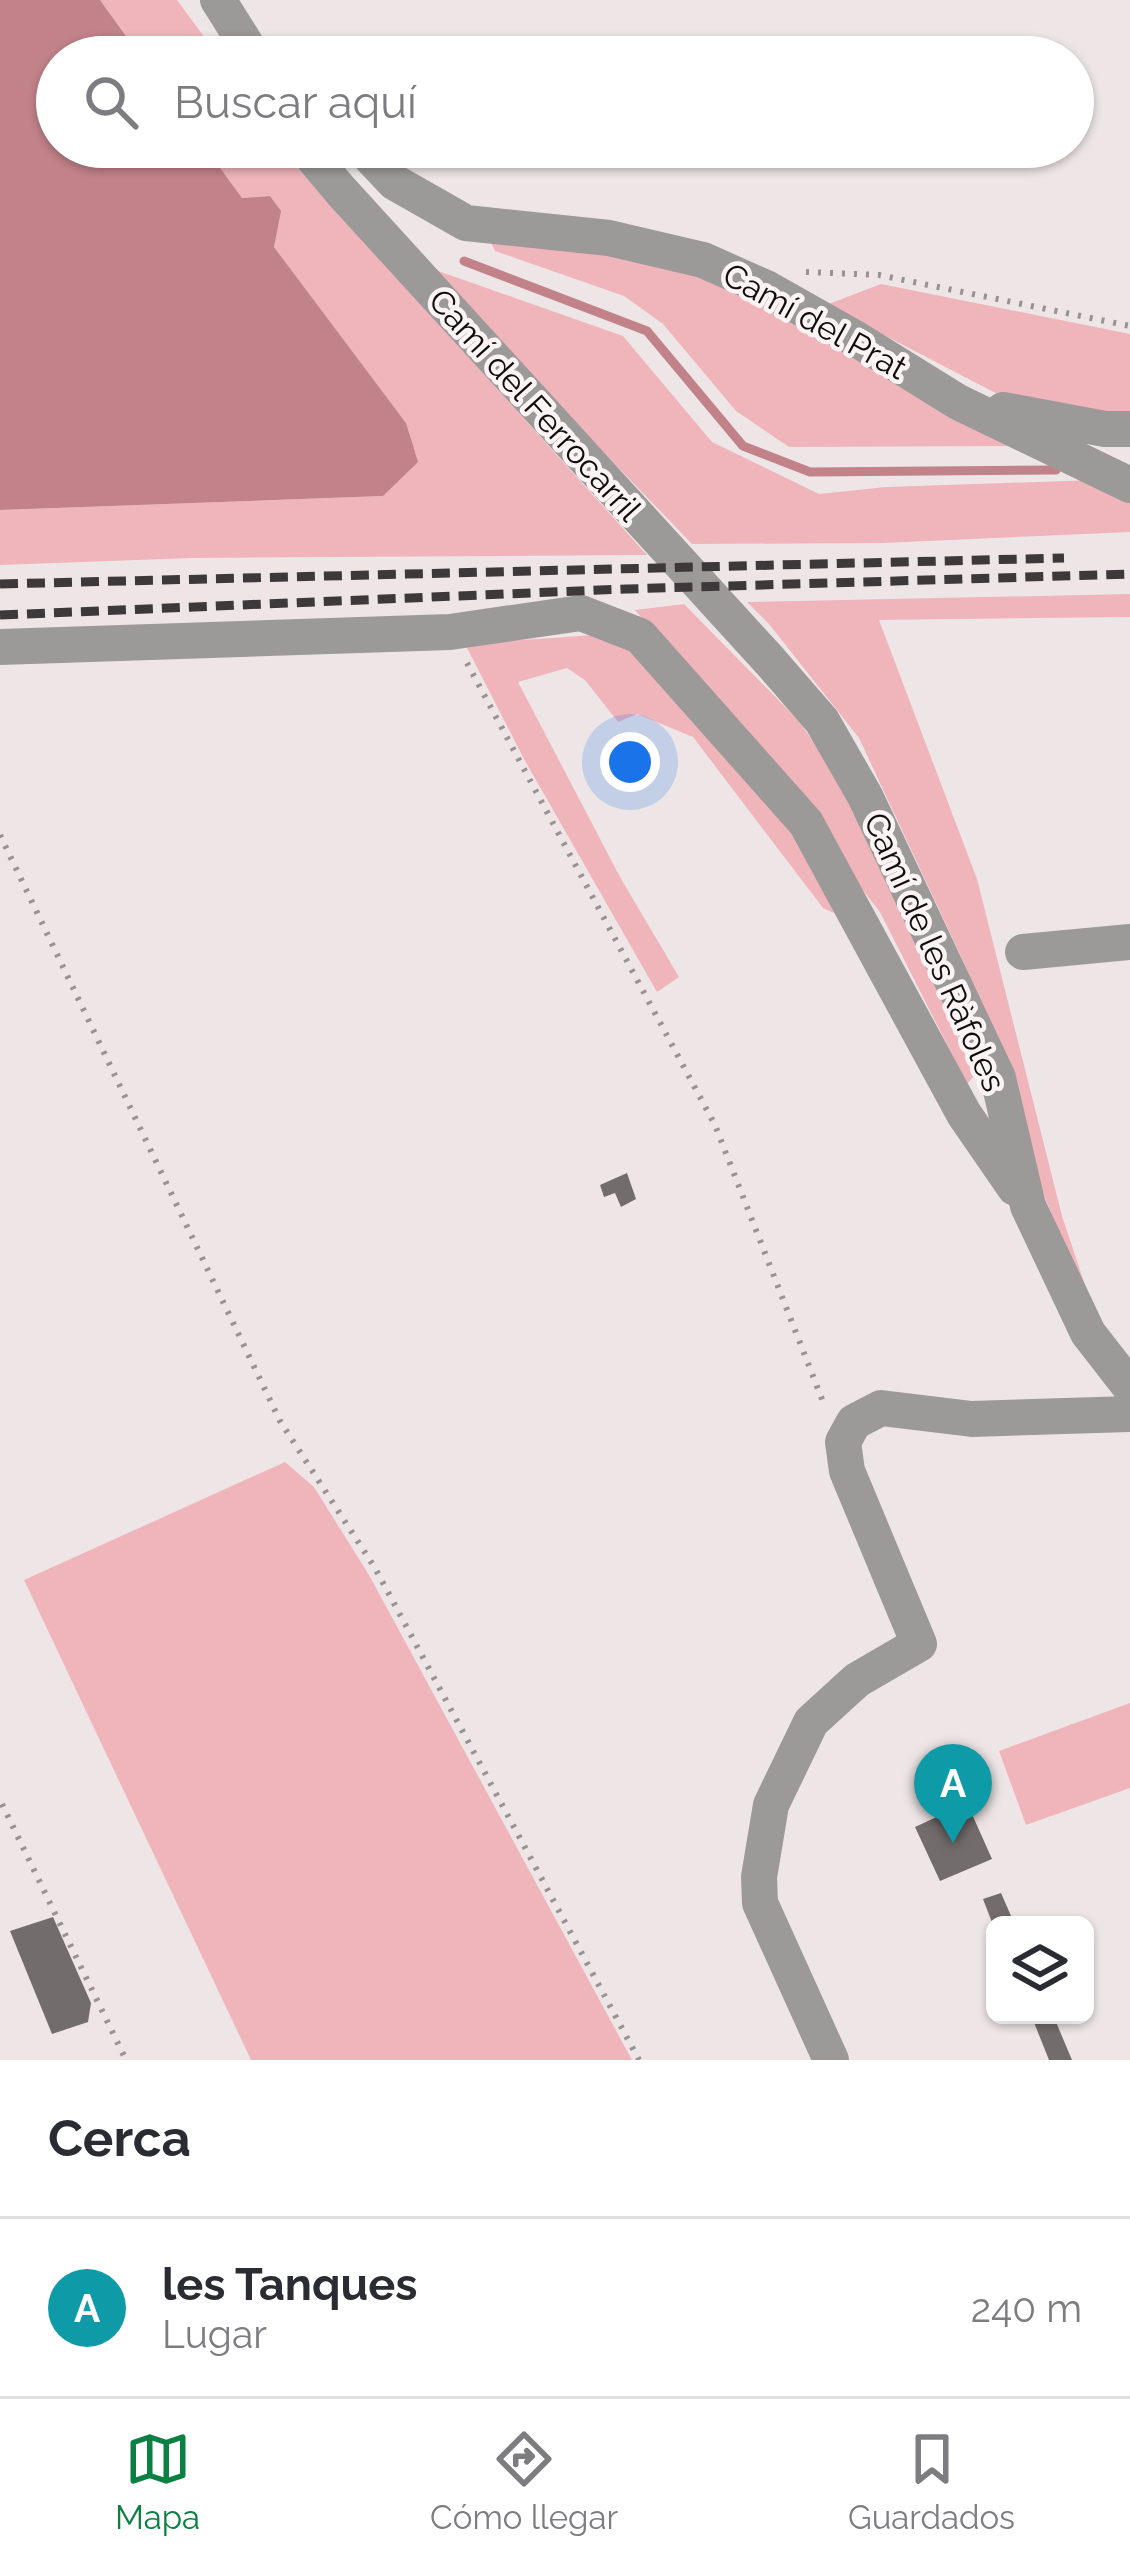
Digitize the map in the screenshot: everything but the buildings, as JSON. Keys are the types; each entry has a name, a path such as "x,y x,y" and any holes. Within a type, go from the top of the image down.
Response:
{"street":[{"path":"218,0 241,36"},
{"name":"Camí del Ferrocarril","path":"323,168 770,661"},
{"name":"Camí del Prat","path":"381,168 394,182 466,223 609,238 703,260 766,288 958,402 1130,485"},
{"path":"958,402 1105,429 1130,429"},
{"path":"0,647 450,632 581,614 640,636 806,823 964,1114 1028,1206"},
{"name":"Camí de les Ràfoles","path":"770,661 822,721 865,796 998,1078 1028,1206 1088,1333 1130,1387"},
{"path":"1024,952 1130,942"},
{"path":"831,2060 760,1903 759,1877 771,1805 811,1722 857,1680 919,1644 848,1471 843,1442 854,1422 881,1408 972,1419 1130,1414"}],"path":[{"path":"766,288 788,271 879,275 1130,326"},
{"path":"450,632 715,1125 824,1405 843,1442"},
{"path":"0,835 280,1421 375,1568 639,2060"},
{"path":"2,1804 126,2060"}],"shaded area":[{"path":"0,0 100,0 126,36 36,36 36,168 220,168 242,198 270,196 281,211 274,247 406,423 418,462 383,496 0,510"},
{"path":"100,0 177,0 204,36 126,36"},
{"path":"220,168 298,168 647,555 192,558 0,565 0,510 383,496 406,423 274,247 280,210 270,196 242,198"},
{"path":"487,234 639,254 751,289 1027,446 789,447 736,411 663,324 624,296 495,251"},
{"path":"424,266 623,336 712,442 819,494 886,487 1097,480 1130,496 1130,532 883,543 692,544"},
{"path":"881,284 1130,334 1130,419 1011,401 826,305"},
{"path":"1130,594 1130,617 879,620 977,879 1062,1216 1096,1318 1033,1170 1004,1066 964,963 859,738 747,602"},
{"path":"684,604 799,721 864,816 974,1076 967,1084 880,912 723,711 635,610"},
{"path":"609,634 633,649 752,773 854,922 823,908 693,737 637,714 618,722 585,680 567,668 518,682 620,877 679,977 657,992 524,759 465,644"},
{"path":"285,1462 314,1487 369,1575 632,2060 251,2060 24,1580"},
{"path":"1130,1703 1130,1788 1026,1825 999,1751"}],"waterway":[{"path":"464,261 647,331 743,446 810,472 1056,470"}],"railway":[{"path":"0,584 1064,558"},
{"path":"0,615 1130,574"}],"place":[{"name":"les Tanques","path":"953,1843"}]}
